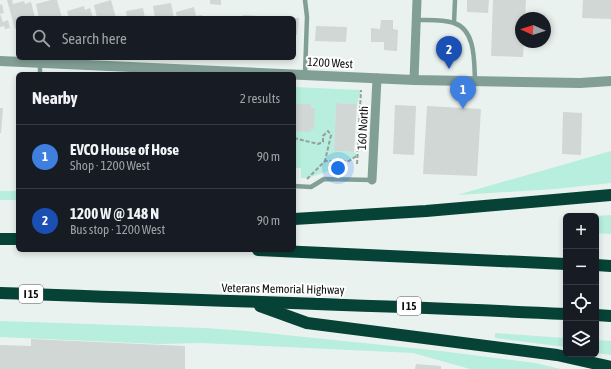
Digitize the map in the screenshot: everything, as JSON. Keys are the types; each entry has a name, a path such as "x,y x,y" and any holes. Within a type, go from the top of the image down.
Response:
{"highway":[{"path":"296,219 426,211 611,194"},
{"path":"0,239 16,240"},
{"path":"296,252 563,264"},
{"path":"599,265 611,266"},
{"name":"Veterans Memorial Highway","path":"0,293 252,303 392,305 563,314"},
{"path":"252,303 307,323 557,355 611,367"},
{"path":"599,315 611,316"}],"street":[{"path":"414,80 417,0"},
{"name":"1200 West","path":"0,61 261,72"},
{"name":"1200 West","path":"296,74 414,80 580,83 611,81"},
{"name":"160 North","path":"372,180 378,78"}],"lane":[{"path":"305,0 307,17 305,74"},
{"path":"454,23 455,0"},
{"path":"416,20 454,23 467,32 474,56 475,80"},
{"path":"40,62 40,72"},
{"path":"296,186 311,187 324,179 372,180"}],"path":[{"path":"357,164 361,90"},
{"path":"296,138 318,144 323,142 323,136 328,130 331,135 325,161 308,179 301,178"},
{"path":"325,161 349,162 358,154"}],"green space":[{"path":"296,87 361,90 357,104 336,103 334,151 354,152 358,155 349,161 333,161 331,171 309,177 301,178 301,168 296,168"},
{"path":"611,151 611,183 555,189 457,195"},
{"path":"0,191 16,191 16,200 0,200"},
{"path":"611,215 611,234 599,233 599,216"},
{"path":"0,321 205,328 247,331 441,351 535,363 561,369 470,369 413,353 201,343 159,344 0,337"},
{"path":"495,333 563,338 563,347 495,338"},
{"path":"599,340 611,341 611,355 599,353"}],"building":[{"path":"7,0 12,0 13,4 24,1 25,4 31,2 34,16 16,16 15,29"},
{"path":"57,0 61,16 39,16 36,4"},
{"path":"111,0 115,16 97,16 94,5"},
{"path":"210,0 221,0 221,5 210,4"},
{"path":"467,0 489,0 488,13 467,12"},
{"path":"493,0 526,0 525,12 515,12 515,48 524,48 523,57 491,56"},
{"path":"583,0 611,0 611,19 582,18"},
{"path":"171,3 174,16 155,16 153,6"},
{"path":"2,4 4,13 0,14 0,5"},
{"path":"84,6 85,10 90,8 92,16 68,16 67,11"},
{"path":"194,7 196,16 177,16 176,12"},
{"path":"143,8 145,16 127,16 126,11"},
{"path":"0,14 3,22 8,20 10,28 5,29 4,26 0,27"},
{"path":"296,18 299,18 297,35"},
{"path":"381,20 393,20 393,29 398,30 397,51 384,50 384,42 371,42 371,28 380,29"},
{"path":"316,26 347,27 346,42 315,41"},
{"path":"336,103 357,104 354,152 334,151"},
{"path":"296,104 311,104 311,108 315,108 314,129 311,129 311,132 296,131"},
{"path":"395,105 416,106 414,155 393,154"},
{"path":"427,106 481,109 477,176 423,174"},
{"path":"0,108 3,108 1,133 0,133"},
{"path":"563,112 582,113 581,155 562,154"},
{"path":"31,339 185,346 185,369 0,369 0,345 31,346"},
{"path":"416,364 441,366 441,369 415,369"}],"place":[{"name":"1200 W @ 148 N","path":"449,69"},
{"name":"EVCO House of Hose","path":"463,109"}]}
